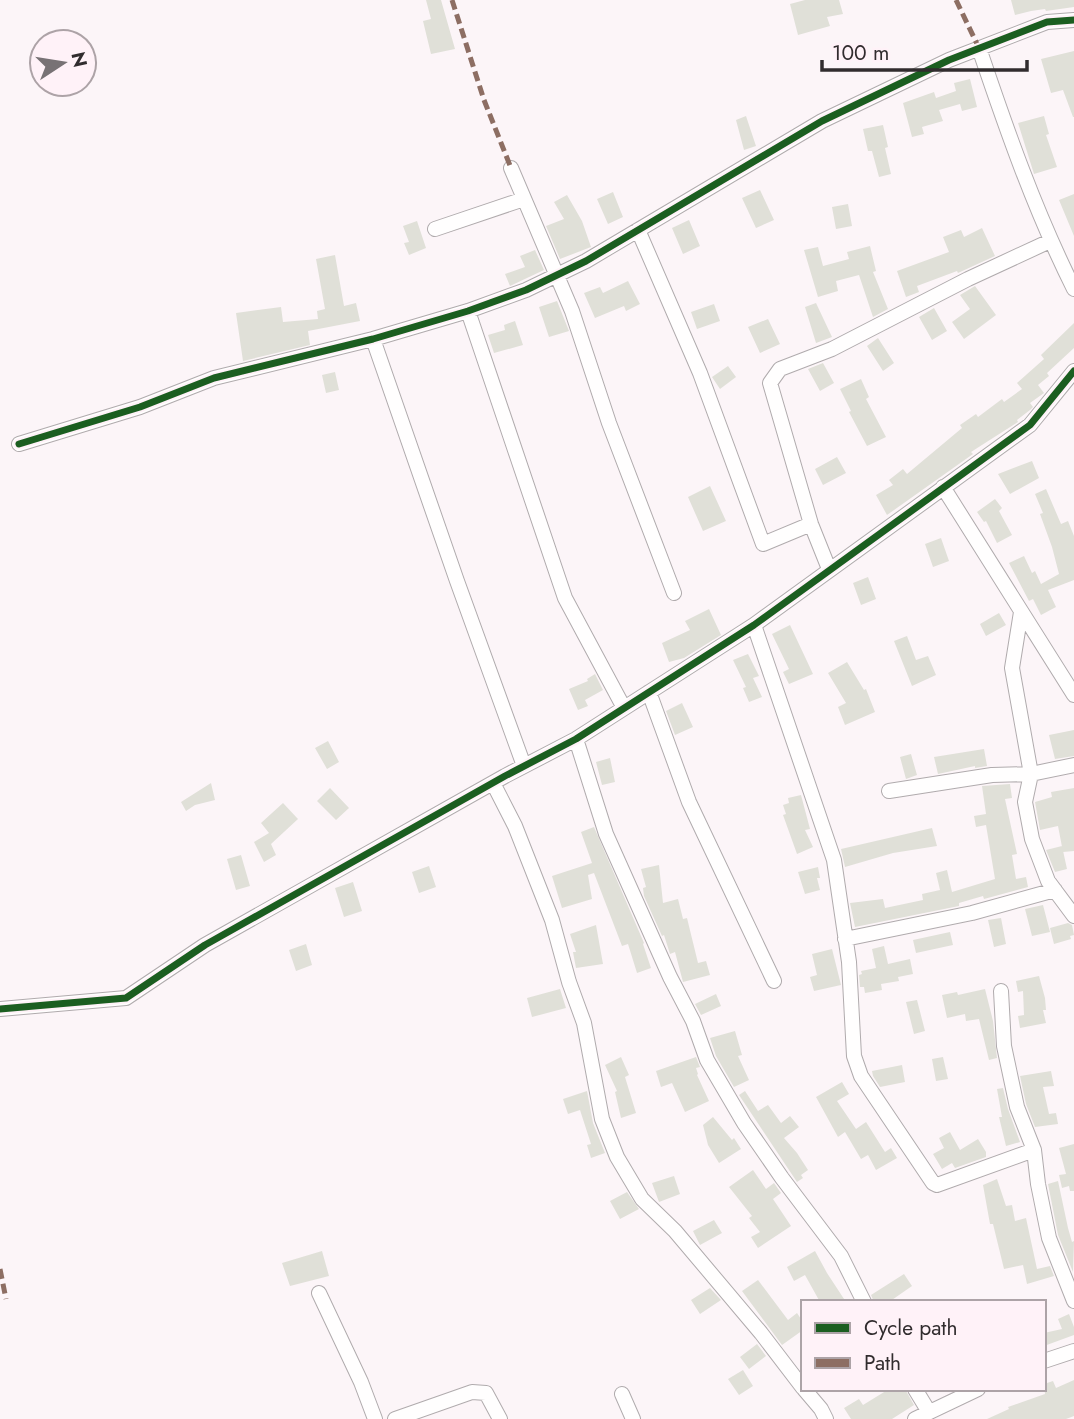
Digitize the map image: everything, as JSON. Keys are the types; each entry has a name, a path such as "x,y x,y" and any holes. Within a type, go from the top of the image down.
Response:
{"street":[{"path":"19,443 140,407 214,378 373,339 468,311 526,290 638,230 822,121 949,60 1047,22 1074,20"},
{"path":"979,48 1016,159 1050,242 1074,289"},
{"path":"511,167 572,312 609,423 674,593"},
{"path":"435,229 524,199"},
{"path":"638,230 700,373 763,544 811,524"},
{"path":"829,569 811,524 770,383 780,369 832,349 968,279 1050,242"},
{"path":"468,311 565,598 624,708"},
{"path":"373,339 524,766"},
{"path":"0,1009 126,998 205,946 576,739 754,625 1030,425 1074,371"},
{"path":"943,487 1074,695"},
{"path":"1021,612 1012,668 1031,774 1024,802 1048,881 1074,916"},
{"path":"754,625 834,860 853,1014 854,1056 861,1076 933,1183 943,1184 1034,1150"},
{"path":"649,692 689,802 774,981"},
{"path":"576,739 606,834 670,977 693,1021 707,1060 744,1123 841,1256 863,1300"},
{"path":"889,791 992,775 1031,774 1074,765"},
{"path":"493,783 515,826 552,920 569,982 584,1023 602,1119 617,1157 642,1199 675,1231 761,1333 801,1386"},
{"path":"845,939 972,914 1055,890"},
{"path":"1000,992 1004,1046 1017,1107 1034,1150 1049,1238 1074,1301"},
{"path":"319,1293 361,1382 375,1419"},
{"path":"1046,1361 1074,1351"},
{"path":"395,1419 472,1391 486,1393 500,1419"},
{"path":"805,1391 826,1419"},
{"path":"916,1391 929,1412"},
{"path":"915,1419 974,1391"},
{"path":"622,1394 633,1419"}],"building":[{"path":"426,0 441,0 455,49 431,54 423,21 431,19"},
{"path":"805,0 839,0 843,14 827,17 830,26 798,35 790,4"},
{"path":"1011,0 1074,0 1074,7 1015,15"},
{"path":"1074,51 1073,117 1063,90 1051,93 1041,59"},
{"path":"970,79 977,107 962,111 960,104 939,110 943,121 922,127 924,134 912,137 903,103 934,92 936,98 956,91 954,83"},
{"path":"746,116 756,146 744,150 736,120"},
{"path":"1044,116 1049,134 1046,135 1057,167 1034,174 1018,123"},
{"path":"883,125 891,174 879,177 872,151 868,151 863,129"},
{"path":"760,190 774,220 756,228 742,198"},
{"path":"613,192 623,217 608,224 597,199"},
{"path":"1074,194 1074,236 1059,200"},
{"path":"567,195 582,221 591,247 560,259 546,226 564,219 554,202"},
{"path":"848,204 852,226 836,229 832,207"},
{"path":"689,220 700,246 683,254 672,228"},
{"path":"417,221 426,248 409,255 404,243 409,242 403,226"},
{"path":"982,228 995,256 958,273 957,271 917,286 919,292 906,297 897,271 949,252 943,237 961,230 964,237"},
{"path":"870,246 876,271 873,272 888,309 873,317 859,275 836,281 838,291 818,297 804,250 818,247 823,266 849,259 847,252"},
{"path":"535,250 544,270 510,286 505,274 525,267 520,256"},
{"path":"335,255 344,306 356,303 360,321 308,331 310,345 243,361 236,313 281,307 283,322 318,319 317,311 325,309 316,259"},
{"path":"628,281 640,304 626,311 624,306 595,318 584,293 600,287 603,293"},
{"path":"975,286 996,315 964,339 952,322 970,309 960,295"},
{"path":"557,301 569,331 549,337 539,307"},
{"path":"816,303 832,337 816,343 805,307"},
{"path":"714,304 720,321 697,329 691,312"},
{"path":"934,308 947,331 932,340 919,317"},
{"path":"768,319 780,344 760,353 748,327"},
{"path":"515,321 523,345 494,353 488,335 505,330 504,325"},
{"path":"1074,323 1074,348 1038,385 1044,393 1030,403 1033,407 1017,420 1018,422 971,452 973,454 887,515 876,495 893,485 889,480 903,469 907,474 962,428 960,425 976,414 978,417 1002,399 1004,402 1022,389 1017,383 1044,359 1041,355"},
{"path":"878,338 894,363 883,371 867,346"},
{"path":"823,363 834,383 820,391 808,369"},
{"path":"728,366 736,377 720,389 712,377"},
{"path":"335,372 339,390 326,393 322,375"},
{"path":"861,379 869,397 866,399 886,437 867,446 840,389"},
{"path":"837,457 846,473 823,485 815,469"},
{"path":"1032,461 1039,478 1010,494 998,474"},
{"path":"710,486 726,521 703,531 688,497"},
{"path":"1046,489 1061,524 1068,521 1074,536 1074,580 1048,590 1056,607 1041,615 1033,599 1029,601 1009,563 1024,556 1041,584 1059,574 1040,514 1043,513 1035,494"},
{"path":"995,499 1002,508 999,511 1012,535 997,543 986,521 984,522 977,512"},
{"path":"941,538 949,561 933,567 925,544"},
{"path":"868,577 876,599 861,605 853,583"},
{"path":"709,609 721,635 684,658 669,662 662,643 690,630 685,621"},
{"path":"999,613 1006,625 986,636 980,624"},
{"path":"790,625 813,674 789,684 783,672 789,669 772,634"},
{"path":"907,636 916,660 928,656 936,675 912,686 894,641"},
{"path":"748,654 759,676 753,678 762,697 749,702 743,688 746,687 733,660"},
{"path":"847,662 864,690 866,689 875,712 845,725 838,707 846,703 828,673"},
{"path":"595,674 603,690 585,700 588,706 578,710 569,689 588,681 587,679"},
{"path":"682,703 693,727 675,735 666,711"},
{"path":"1074,730 1074,756 1055,759 1049,735"},
{"path":"328,741 339,762 327,769 315,748"},
{"path":"984,749 987,766 938,774 934,757"},
{"path":"911,754 917,775 906,779 900,757"},
{"path":"610,758 615,782 602,785 596,762"},
{"path":"211,783 215,800 195,805 186,811 181,802"},
{"path":"1010,784 1012,798 1005,799 1017,854 1012,855 1016,879 1026,877 1028,887 984,899 983,896 959,903 959,906 855,927 850,903 883,899 885,908 923,900 922,894 940,890 936,873 947,870 952,892 995,879 986,825 976,827 974,816 986,814 982,786"},
{"path":"330,788 349,808 336,820 317,801"},
{"path":"1074,788 1074,851 1063,852 1058,826 1040,830 1035,802 1052,797 1051,792"},
{"path":"801,795 810,829 805,830 813,847 797,854 783,815 786,814 783,805 789,803 788,798"},
{"path":"283,803 298,819 271,844 276,855 264,862 254,842 269,833 261,823"},
{"path":"594,827 644,943 651,968 637,973 628,944 622,946 594,873 588,875 592,899 562,908 552,876 592,863 581,832"},
{"path":"932,828 937,846 893,853 845,867 841,849"},
{"path":"1062,846 1067,869 1055,872 1046,850"},
{"path":"241,855 250,886 236,890 227,859"},
{"path":"659,865 663,903 678,899 683,919 687,918 698,963 706,961 710,975 683,982 675,952 670,954 664,935 662,936 644,896 643,888 646,887 641,869"},
{"path":"429,866 436,887 419,893 412,872"},
{"path":"818,867 820,890 805,894 798,872"},
{"path":"353,882 362,911 344,917 335,888"},
{"path":"1043,905 1050,932 1032,936 1025,909"},
{"path":"1001,918 1006,944 994,947 988,920"},
{"path":"1068,923 1072,925 1074,935 1070,936 1071,939 1054,944 1050,928"},
{"path":"596,925 603,964 576,968 573,952 576,952 570,934"},
{"path":"950,932 953,945 916,953 913,940"},
{"path":"306,944 312,965 296,971 289,950"},
{"path":"884,946 888,964 910,959 913,974 898,977 899,981 881,984 882,990 865,993 864,987 860,987 859,975 862,974 861,971 876,968 872,949"},
{"path":"832,949 841,985 814,991 810,977 817,975 812,954"},
{"path":"1039,976 1045,998 1046,1010 1043,1010 1046,1023 1020,1028 1018,1016 1024,1015 1023,991 1018,992 1016,981"},
{"path":"560,989 566,1008 532,1017 527,998"},
{"path":"985,989 993,1021 997,1058 989,1060 979,1019 966,1021 965,1014 947,1018 942,995 957,992 958,995"},
{"path":"716,994 721,1006 701,1015 695,1004"},
{"path":"917,1000 925,1031 914,1034 906,1002"},
{"path":"735,1031 742,1055 738,1056 749,1080 734,1087 716,1056 710,1038"},
{"path":"621,1057 629,1075 625,1077 636,1113 621,1118 615,1092 617,1091 605,1065"},
{"path":"696,1057 700,1067 696,1068 697,1075 709,1101 685,1112 672,1083 661,1087 656,1071"},
{"path":"943,1057 948,1079 936,1081 932,1059"},
{"path":"902,1065 905,1082 880,1087 872,1071"},
{"path":"1051,1071 1054,1086 1043,1087 1049,1114 1056,1113 1058,1124 1035,1127 1026,1104 1020,1076"},
{"path":"842,1082 849,1094 837,1101 856,1129 866,1122 885,1152 891,1148 897,1158 876,1170 868,1155 861,1159 845,1132 838,1137 816,1097"},
{"path":"1003,1088 1020,1142 1006,1146 999,1117 1002,1117 997,1089"},
{"path":"587,1091 593,1123 605,1153 591,1158 587,1145 591,1144 580,1110 568,1114 563,1099"},
{"path":"745,1091 758,1111 768,1105 781,1123 790,1116 799,1127 784,1138 808,1170 797,1182 739,1095"},
{"path":"713,1117 741,1149 719,1163 708,1145 703,1125"},
{"path":"950,1132 960,1150 978,1139 986,1157 955,1168 952,1163 942,1169 933,1154 944,1148 939,1138"},
{"path":"1074,1144 1074,1191 1070,1191 1069,1186 1062,1188 1059,1175 1066,1174 1059,1148"},
{"path":"753,1170 766,1189 774,1183 781,1193 773,1199 791,1226 758,1248 751,1237 760,1232 749,1218 752,1216 729,1187"},
{"path":"674,1176 680,1194 659,1202 652,1183"},
{"path":"997,1179 1006,1206 1012,1205 1015,1221 1026,1218 1037,1269 1050,1266 1054,1276 1027,1284 1023,1265 1004,1269 993,1224 990,1224 983,1185"},
{"path":"1058,1181 1068,1228 1072,1242 1074,1241 1073,1272 1058,1235 1048,1184"},
{"path":"627,1192 639,1209 620,1219 610,1201"},
{"path":"714,1220 722,1233 700,1245 693,1231"},
{"path":"322,1251 329,1276 290,1286 282,1263"},
{"path":"815,1251 845,1300 819,1300 805,1275 794,1281 787,1267"},
{"path":"904,1274 912,1286 892,1300 873,1300 871,1295"},
{"path":"758,1280 788,1320 797,1313 801,1319 801,1331 782,1345 742,1291"},
{"path":"710,1288 721,1300 700,1314 691,1300"},
{"path":"1069,1314 1074,1335 1046,1345 1046,1333 1062,1329 1058,1319"},
{"path":"757,1344 766,1356 749,1369 740,1357"},
{"path":"743,1370 753,1386 739,1395 728,1379"},
{"path":"1074,1380 1074,1416 1066,1419 987,1419 1009,1409 1008,1407 1045,1394 1046,1383 1053,1381 1056,1388"},
{"path":"886,1391 906,1391 914,1405 892,1419 851,1419 844,1408 859,1399 863,1405"}],"marked path":[{"path":"452,0 484,100 511,168"},
{"path":"956,0 979,48"},
{"path":"0,1269 6,1299"}],"cycle path":[{"path":"19,444 140,407 214,378 373,339 468,311 526,290 586,261 822,121 949,60 1047,22 1074,20"},
{"path":"0,1009 126,998 205,945 505,776 576,739 754,625 1030,425 1074,371"}]}
